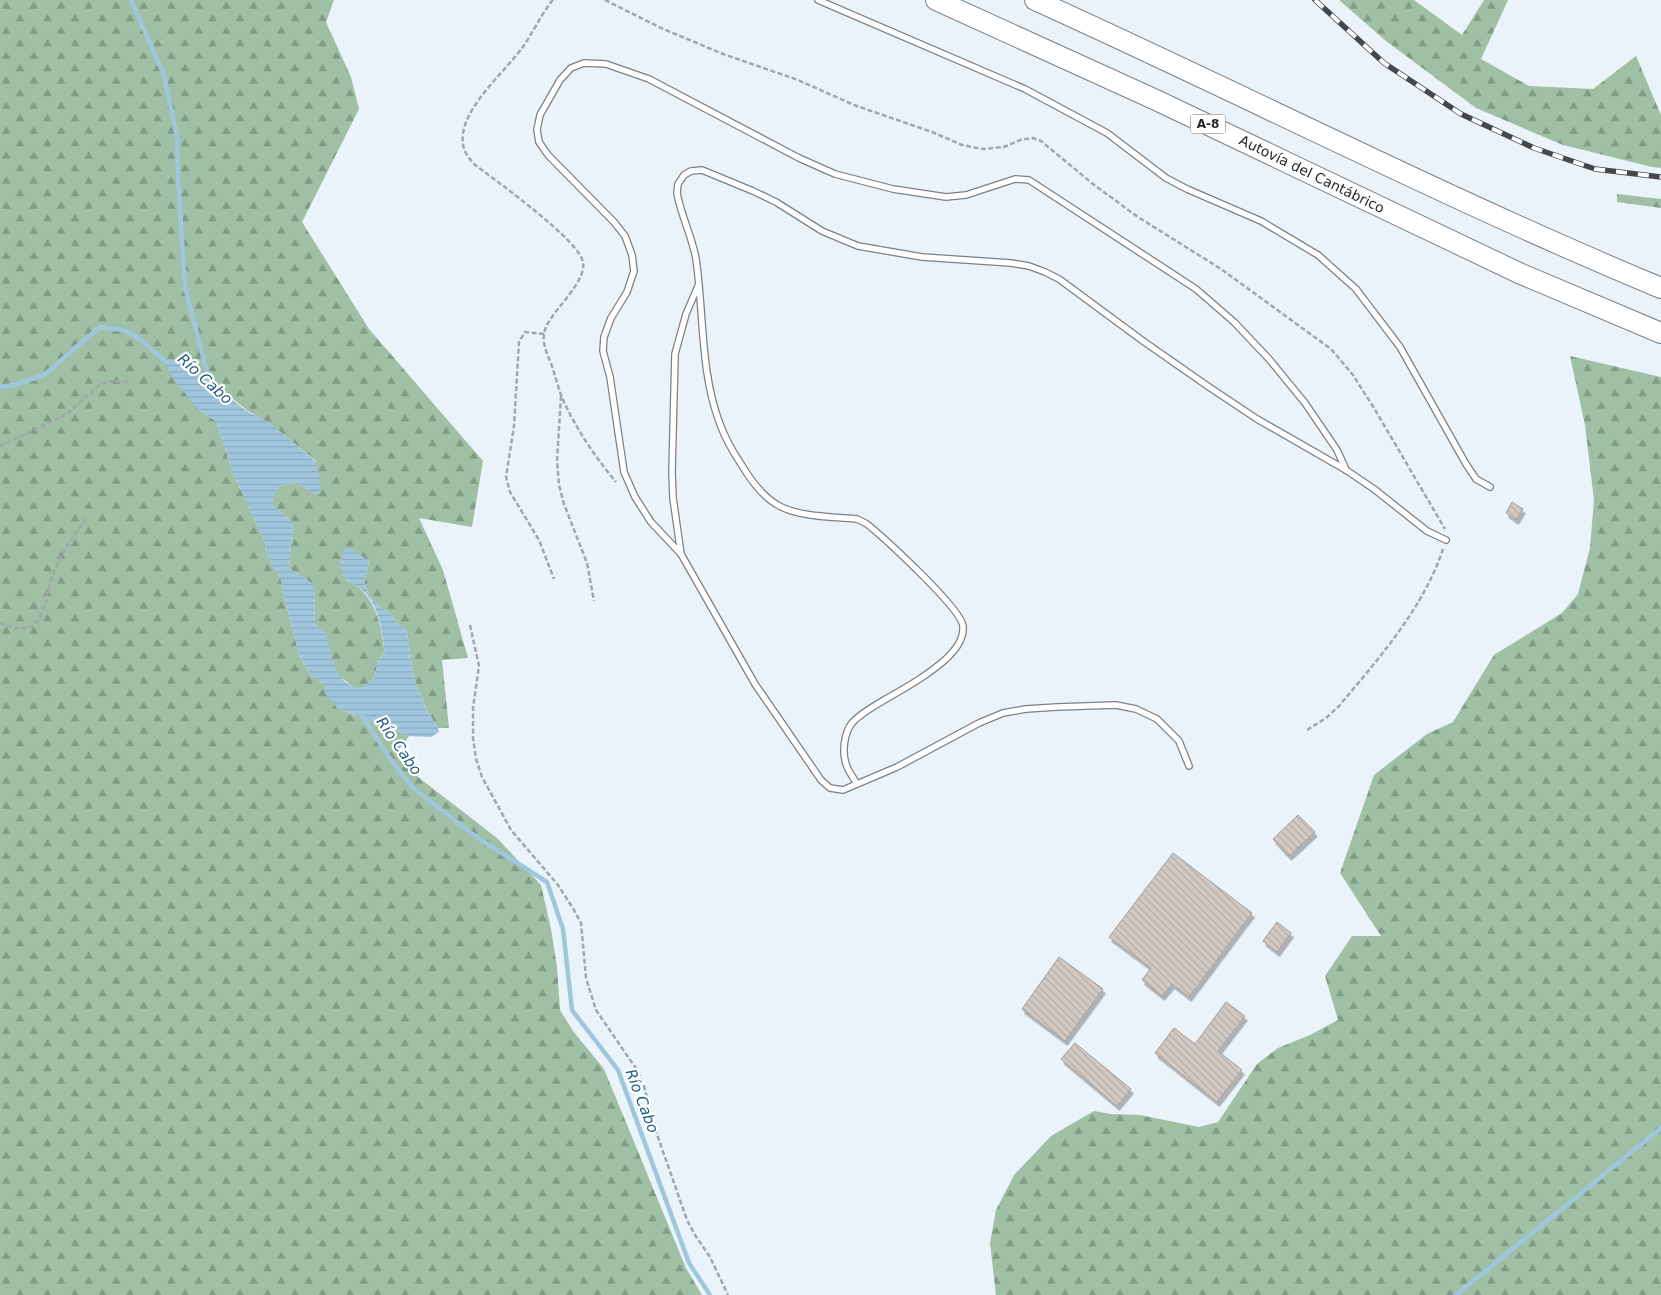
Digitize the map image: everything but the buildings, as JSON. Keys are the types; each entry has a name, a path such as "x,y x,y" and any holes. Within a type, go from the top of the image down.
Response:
{"highway":[{"name":"Autovía del Cantábrico","path":"936,0 1172,108 1519,273 1661,333"},
{"path":"1036,0 1504,221 1661,288"},
{"path":"1504,221 1661,280"}],"lane":[{"path":"818,0 1025,89 1107,133 1173,182 1262,221 1318,255 1356,289 1400,347 1466,464 1476,479 1490,487"},
{"path":"1188,766 1179,741 1157,719 1136,709 1116,705 1057,707 1003,713 979,723 896,767 844,790 830,788 820,780 755,684 681,554 651,522 635,497 624,472 610,377 604,351 604,337 611,318 627,292 634,271 632,255 625,236 614,222 548,156 539,142 537,130 540,115 560,80 571,68 584,63 606,64 649,78 799,158 835,174 893,189 946,197 966,195 1015,179 1029,180 1196,288 1234,322 1306,402 1337,450 1346,470"},
{"path":"856,784 845,763 846,735 851,724 864,712 938,666 959,644 963,625 959,616 944,597 867,524 858,519 787,510 766,497 748,476 720,424 711,391 706,364 699,284 693,249 677,193 678,184 691,171 702,170 753,191 776,202 822,231 858,246 922,256 1011,263 1029,266 1059,279 1209,387 1257,419 1374,488 1427,532 1446,540"},
{"path":"681,554 673,498 672,472 675,354 686,314 699,284"}],"path":[{"path":"553,0 520,50 478,102 467,120 463,133 463,144 474,164 535,211 571,243 583,262 583,271 579,280 551,317 543,339 545,350 572,416 606,470 617,483 635,497"},
{"path":"605,0 661,28 723,54 798,80 854,105 932,132 962,145 982,150 1004,147 1020,140 1033,138 1041,141 1093,184 1138,217 1221,269 1331,349 1353,375 1374,408 1443,523 1446,540 1428,586 1408,619 1339,706 1326,718 1307,730"},
{"path":"544,334 525,332 519,342 514,426 506,477 510,492 539,540 554,579"},
{"path":"0,446 67,414 102,384 115,381 129,382"},
{"path":"562,395 557,461 559,485 564,504 587,563 594,601"},
{"path":"0,623 15,628 30,628 39,621 52,577 63,552 86,518"},
{"path":"470,625 479,666 473,708 473,738 476,759 482,777 511,830 558,885 574,910 580,923 586,978 596,1010 635,1067 643,1082 654,1123 684,1212 695,1235 710,1257 728,1295"}],"green space":[{"path":"0,0 334,0 326,22 351,77 359,109 302,222 369,329 483,461 472,527 419,518 443,570 468,658 442,660 449,728 438,728 427,711 414,679 407,632 397,624 390,613 380,607 370,596 364,584 369,561 346,548 341,561 346,580 364,593 375,610 385,652 379,659 374,678 364,687 355,688 339,676 331,658 325,633 315,624 314,585 289,568 293,522 274,507 272,498 279,486 297,482 314,494 316,461 269,423 248,411 223,391 187,367 170,360 197,408 216,421 233,473 263,538 269,559 281,579 299,654 310,675 317,678 325,686 337,708 409,736 399,749 418,777 497,838 541,885 557,967 560,1010 573,1031 604,1069 686,1268 702,1295 0,1295"},
{"path":"1339,0 1414,0 1462,35 1484,0 1508,0 1481,59 1529,86 1593,89 1636,56 1661,115 1661,168 1563,145 1476,108 1386,41"},
{"path":"1617,194 1661,199 1661,208 1617,202"},
{"path":"1570,356 1661,377 1661,1295 996,1295 990,1243 996,1210 1014,1175 1051,1136 1094,1111 1111,1114 1140,1115 1199,1127 1218,1122 1257,1064 1278,1048 1310,1035 1338,1020 1325,976 1352,936 1381,936 1340,873 1374,775 1427,734 1453,722 1494,655 1562,613 1578,594 1590,548 1594,500 1585,425"}],"water":[{"path":"163,359 185,365 196,372 247,411 271,424 316,462 321,493 314,494 297,482 279,486 272,498 274,507 293,522 289,568 314,585 315,624 326,635 336,670 346,683 364,687 374,678 379,659 385,652 381,628 373,604 361,589 346,579 340,568 345,548 351,549 369,561 364,584 370,596 380,607 390,613 397,624 407,632 414,679 427,711 439,732 431,737 409,736 337,708 325,693 325,686 310,675 299,654 281,579 269,559 263,538 233,473 216,421 197,408 176,382"}],"waterway":[{"path":"131,0 164,75 177,137 185,287 211,387"},
{"name":"Río Cabo","path":"0,387 14,385 44,375 100,327 124,330 140,339 166,362"},
{"name":"Río Cabo","path":"362,715 388,756 412,787 475,836 547,882 563,929 572,1010 618,1070 689,1263 710,1295"},
{"path":"1456,1295 1661,1128"}],"railway":[{"path":"1315,0 1384,63 1461,114 1534,148 1595,169 1661,177"}]}
